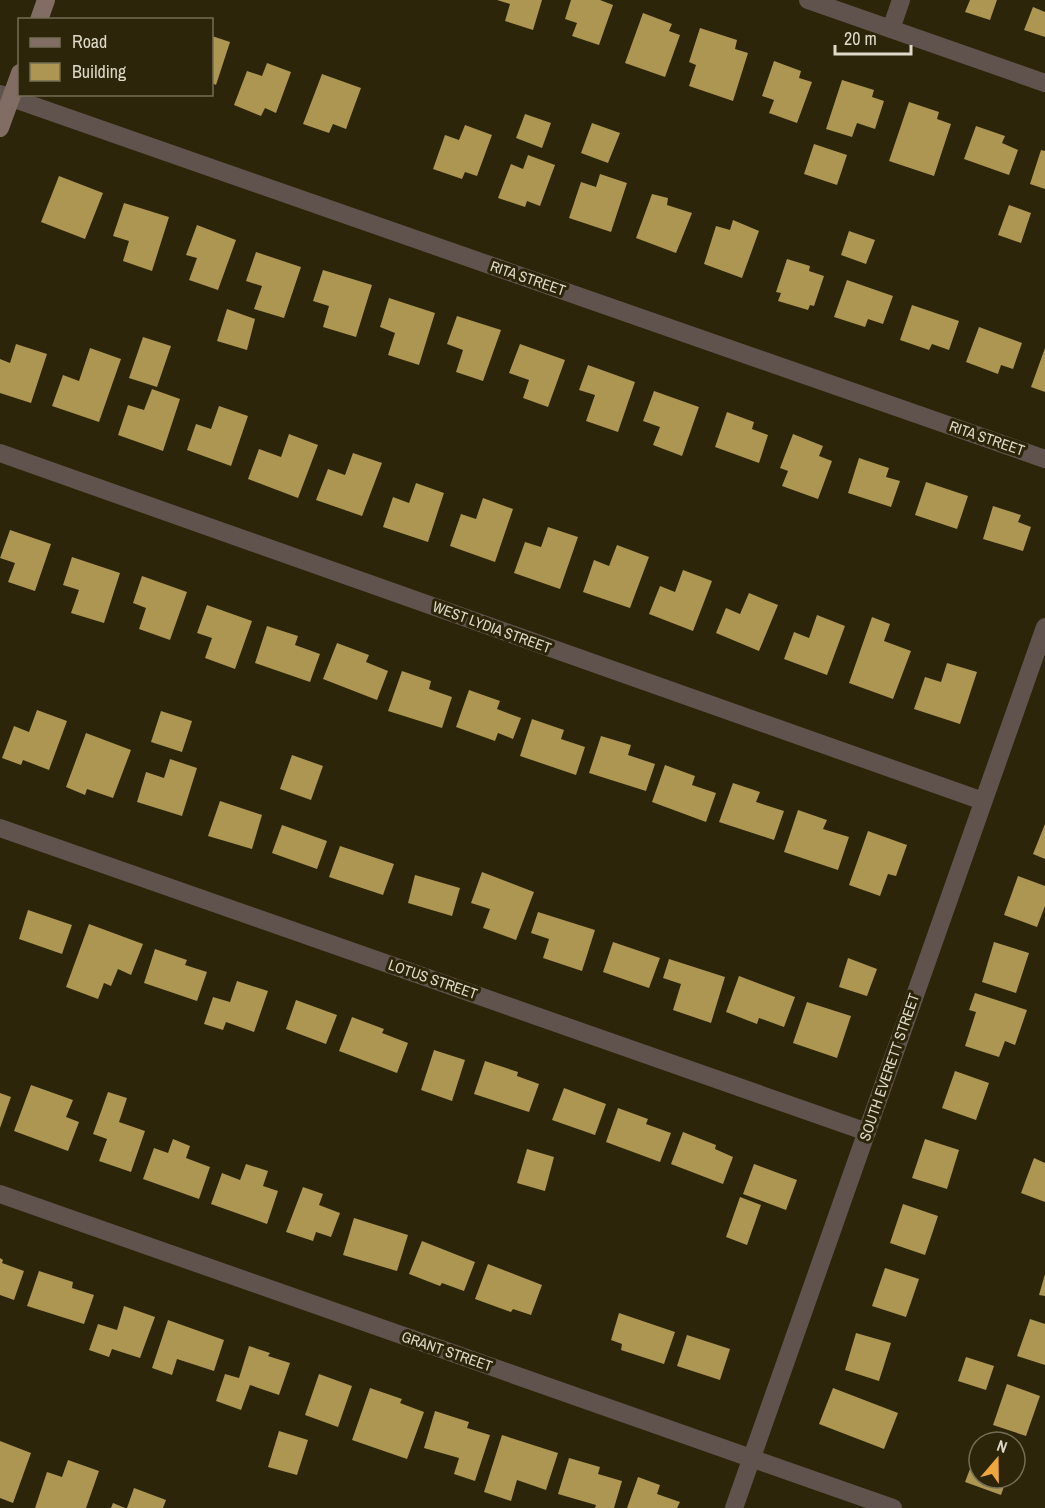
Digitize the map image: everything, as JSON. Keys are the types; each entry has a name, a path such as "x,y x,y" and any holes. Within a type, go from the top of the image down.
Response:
{"main road":[{"path":"40,18 46,0"},
{"path":"0,128 5,96 18,76"}],"street":[{"path":"808,0 1045,83"},
{"path":"891,29 902,0"},
{"name":"RITA STREET","path":"5,96 1045,459"},
{"name":"WEST LYDIA STREET","path":"0,453 983,801"},
{"name":"SOUTH EVERETT STREET","path":"734,1508 1045,627"},
{"name":"LOTUS STREET","path":"0,828 867,1132"},
{"name":"GRANT STREET","path":"0,1194 893,1508"}],"building":[{"path":"497,0 542,0 533,30 505,21 510,4"},
{"path":"571,0 600,0 613,5 599,45 572,36 577,23 565,19"},
{"path":"970,0 997,0 990,20 965,12"},
{"path":"1033,7 1045,12 1045,37 1024,30"},
{"path":"643,13 672,24 669,31 680,35 665,77 625,63"},
{"path":"700,28 737,40 735,49 748,53 733,101 689,86 696,65 689,62"},
{"path":"213,36 230,42 216,85 213,84"},
{"path":"774,61 801,71 799,78 812,82 797,123 769,113 774,100 762,96"},
{"path":"267,63 291,72 276,113 265,108 261,116 234,105 247,71 262,76"},
{"path":"322,74 361,88 346,129 333,124 329,133 303,124"},
{"path":"842,80 874,90 872,97 884,101 875,129 857,123 852,137 826,129"},
{"path":"909,102 939,112 937,119 951,124 934,176 889,161"},
{"path":"525,114 551,123 542,148 516,138"},
{"path":"592,123 620,133 608,163 581,153"},
{"path":"465,125 492,135 477,176 465,172 462,179 433,169 445,135 459,140"},
{"path":"976,126 1005,136 1002,143 1018,150 1009,175 964,159"},
{"path":"814,144 847,155 837,185 804,174"},
{"path":"1041,150 1045,151 1045,189 1030,184"},
{"path":"528,155 555,165 540,206 527,201 525,207 498,198 511,164 523,169"},
{"path":"600,174 627,183 611,232 569,218 581,182 596,187"},
{"path":"59,176 103,193 85,239 41,222"},
{"path":"652,194 668,198 667,205 692,213 676,253 636,238"},
{"path":"124,203 169,217 152,271 123,261 129,241 113,236"},
{"path":"1009,205 1031,213 1021,243 998,235"},
{"path":"733,220 759,231 742,278 704,264 716,226 730,230"},
{"path":"197,225 236,240 218,290 189,280 197,258 186,255"},
{"path":"849,231 875,240 866,264 841,255"},
{"path":"256,252 301,267 284,318 254,309 262,286 246,281"},
{"path":"787,259 810,266 809,271 824,276 814,306 810,305 808,310 778,301 781,293 776,292"},
{"path":"323,270 372,285 356,337 323,327 329,306 313,301"},
{"path":"847,280 893,296 883,324 868,319 865,327 834,317"},
{"path":"389,298 435,313 419,365 388,355 395,333 380,327"},
{"path":"912,305 959,321 949,350 932,344 929,350 900,340"},
{"path":"227,309 255,319 247,350 217,341"},
{"path":"457,316 501,330 483,381 456,372 463,350 447,344"},
{"path":"979,327 1022,343 1013,369 1001,365 998,374 966,362"},
{"path":"143,337 171,346 157,387 129,378"},
{"path":"16,344 47,354 31,403 0,393 0,359 10,363"},
{"path":"520,344 565,360 548,407 523,398 529,380 509,373"},
{"path":"90,348 121,359 99,422 52,406 63,375 79,381"},
{"path":"1045,348 1045,392 1031,387"},
{"path":"588,365 635,382 618,432 586,421 595,395 579,390"},
{"path":"152,389 180,399 163,451 118,435 128,405 144,410"},
{"path":"654,391 699,407 682,456 653,445 660,427 643,421"},
{"path":"219,406 248,416 231,466 187,450 196,424 211,429"},
{"path":"727,412 754,422 752,429 768,435 759,463 715,447"},
{"path":"289,434 318,445 298,498 248,479 259,449 281,457"},
{"path":"793,434 823,446 819,456 832,461 818,499 782,486 788,471 780,468"},
{"path":"353,453 382,463 362,516 316,500 328,469 345,475"},
{"path":"859,458 889,468 886,477 900,481 891,507 848,493"},
{"path":"926,482 968,496 957,529 915,515"},
{"path":"416,483 444,493 428,542 383,527 393,497 409,503"},
{"path":"483,498 513,509 495,562 450,546 461,514 476,519"},
{"path":"993,506 1021,515 1018,522 1031,527 1023,551 983,539"},
{"path":"548,527 578,537 560,589 514,573 525,542 541,547"},
{"path":"10,530 51,544 35,591 8,582 15,563 0,558"},
{"path":"617,545 649,557 630,608 583,592 594,560 609,566"},
{"path":"72,557 120,573 104,623 71,613 79,590 63,585"},
{"path":"683,570 712,581 693,631 649,614 660,586 675,592"},
{"path":"142,576 187,592 170,640 139,629 146,608 133,603"},
{"path":"749,593 778,605 759,651 716,633 726,608 740,614"},
{"path":"207,605 252,621 235,669 205,658 212,638 197,633"},
{"path":"817,615 845,626 827,675 784,659 794,632 809,638"},
{"path":"872,617 890,624 884,641 911,651 893,699 849,683"},
{"path":"267,626 298,636 295,645 320,654 310,682 255,663"},
{"path":"337,643 369,655 366,662 388,671 377,700 323,679"},
{"path":"947,663 977,672 960,724 914,709 925,677 941,682"},
{"path":"402,671 431,681 429,689 452,697 442,728 388,711"},
{"path":"469,690 500,701 497,709 521,718 513,739 498,733 495,741 456,727"},
{"path":"37,710 67,721 49,770 23,760 21,765 2,758 14,726 29,732"},
{"path":"161,711 192,721 182,752 151,742"},
{"path":"532,719 564,730 561,739 585,747 576,775 520,756"},
{"path":"86,733 131,750 113,798 87,789 85,795 66,787"},
{"path":"601,736 631,745 628,755 655,764 646,791 589,773"},
{"path":"292,755 323,766 311,800 280,789"},
{"path":"170,759 197,768 182,816 137,802 146,772 164,778"},
{"path":"665,765 695,776 692,785 716,793 706,822 652,802"},
{"path":"733,783 760,792 756,802 784,811 774,840 719,822"},
{"path":"220,801 262,815 252,849 208,836"},
{"path":"798,810 827,820 823,829 849,837 838,870 784,852"},
{"path":"1045,824 1045,859 1033,854"},
{"path":"282,825 327,841 317,869 272,853"},
{"path":"868,831 907,845 896,876 888,874 880,896 849,885"},
{"path":"340,846 394,864 383,895 329,877"},
{"path":"482,872 534,892 516,940 483,928 490,909 471,903"},
{"path":"415,875 460,888 452,916 408,903"},
{"path":"1018,876 1045,886 1045,906 1037,927 1004,915"},
{"path":"28,910 72,925 62,954 19,939"},
{"path":"538,912 595,930 582,971 543,958 549,939 531,933"},
{"path":"89,924 143,944 131,975 118,969 111,986 104,983 98,999 66,987"},
{"path":"613,942 660,958 649,988 603,972"},
{"path":"994,942 1029,953 1016,993 982,982"},
{"path":"155,949 187,960 185,965 207,972 197,1001 144,983"},
{"path":"848,958 877,969 867,996 839,987"},
{"path":"669,959 725,977 711,1023 673,1010 681,984 663,978"},
{"path":"739,976 795,997 784,1027 759,1018 757,1024 726,1012"},
{"path":"237,981 268,991 254,1032 226,1022 223,1030 204,1024 213,997 230,1002"},
{"path":"975,993 1027,1010 1015,1045 1005,1041 999,1057 965,1046 976,1012 969,1010"},
{"path":"296,1000 337,1015 326,1044 286,1029"},
{"path":"807,1002 851,1016 837,1058 793,1043"},
{"path":"352,1017 384,1029 382,1033 408,1043 397,1073 339,1051"},
{"path":"434,1050 465,1060 452,1101 421,1090"},
{"path":"485,1061 518,1072 517,1076 539,1084 529,1112 474,1094"},
{"path":"955,1071 989,1083 976,1120 942,1108"},
{"path":"31,1085 73,1100 66,1117 79,1122 68,1151 14,1131"},
{"path":"564,1088 606,1104 595,1135 552,1120"},
{"path":"108,1092 127,1098 119,1122 145,1131 131,1172 99,1161 107,1139 93,1134"},
{"path":"0,1093 11,1097 0,1128"},
{"path":"618,1108 648,1119 646,1124 671,1133 660,1162 606,1142"},
{"path":"683,1132 716,1145 715,1149 733,1157 723,1184 671,1164"},
{"path":"173,1139 190,1146 186,1158 210,1167 199,1199 143,1179 154,1148 168,1153"},
{"path":"925,1139 959,1150 947,1189 912,1178"},
{"path":"527,1149 554,1157 545,1191 517,1183"},
{"path":"1034,1158 1045,1163 1045,1202 1021,1193"},
{"path":"246,1164 268,1171 263,1186 278,1191 267,1224 211,1204 222,1173 240,1180"},
{"path":"754,1164 797,1180 786,1210 743,1194"},
{"path":"303,1187 323,1194 319,1205 340,1213 331,1237 316,1232 313,1241 286,1232"},
{"path":"740,1197 761,1205 747,1245 726,1237"},
{"path":"903,1204 938,1216 925,1255 890,1243"},
{"path":"354,1218 408,1235 397,1271 343,1255"},
{"path":"422,1241 475,1262 464,1291 442,1283 440,1286 409,1274"},
{"path":"0,1258 3,1260 2,1263 24,1271 14,1300 0,1295"},
{"path":"488,1264 542,1285 531,1315 513,1309 511,1312 475,1299"},
{"path":"885,1268 919,1279 906,1317 872,1306"},
{"path":"39,1271 73,1282 72,1288 94,1295 84,1324 27,1306"},
{"path":"1045,1274 1045,1296 1039,1295"},
{"path":"124,1306 155,1317 140,1358 112,1349 109,1357 89,1350 98,1324 117,1330"},
{"path":"619,1313 675,1332 664,1364 621,1350 622,1344 611,1340"},
{"path":"1030,1319 1045,1324 1045,1365 1017,1356"},
{"path":"168,1320 224,1340 214,1371 177,1359 172,1375 152,1368"},
{"path":"856,1333 891,1343 879,1381 845,1370"},
{"path":"687,1335 730,1349 720,1380 677,1366"},
{"path":"249,1346 270,1353 268,1356 290,1363 279,1395 250,1385 241,1410 216,1401 225,1374 239,1378"},
{"path":"966,1357 994,1366 986,1390 958,1381"},
{"path":"319,1374 352,1386 338,1427 305,1415"},
{"path":"1007,1384 1040,1396 1027,1433 1027,1430 1008,1430 993,1425"},
{"path":"370,1388 402,1399 400,1403 424,1412 407,1459 352,1440"},
{"path":"833,1388 898,1413 884,1449 819,1424"},
{"path":"435,1411 469,1422 467,1428 490,1435 475,1481 454,1474 459,1458 424,1448"},
{"path":"279,1431 308,1440 297,1475 268,1467"},
{"path":"502,1435 558,1453 546,1490 517,1480 511,1501 484,1492"},
{"path":"0,1441 31,1453 13,1503 0,1498"},
{"path":"569,1458 600,1467 598,1474 622,1481 614,1508 595,1508 596,1505 558,1494"},
{"path":"68,1460 99,1471 86,1508 35,1508 47,1472 62,1477"},
{"path":"638,1477 660,1485 657,1494 680,1502 677,1508 627,1508"},
{"path":"134,1488 166,1500 163,1508 127,1508"},
{"path":"987,1490 1003,1490 1001,1495"},
{"path":"113,1503 125,1508 111,1508"}]}
